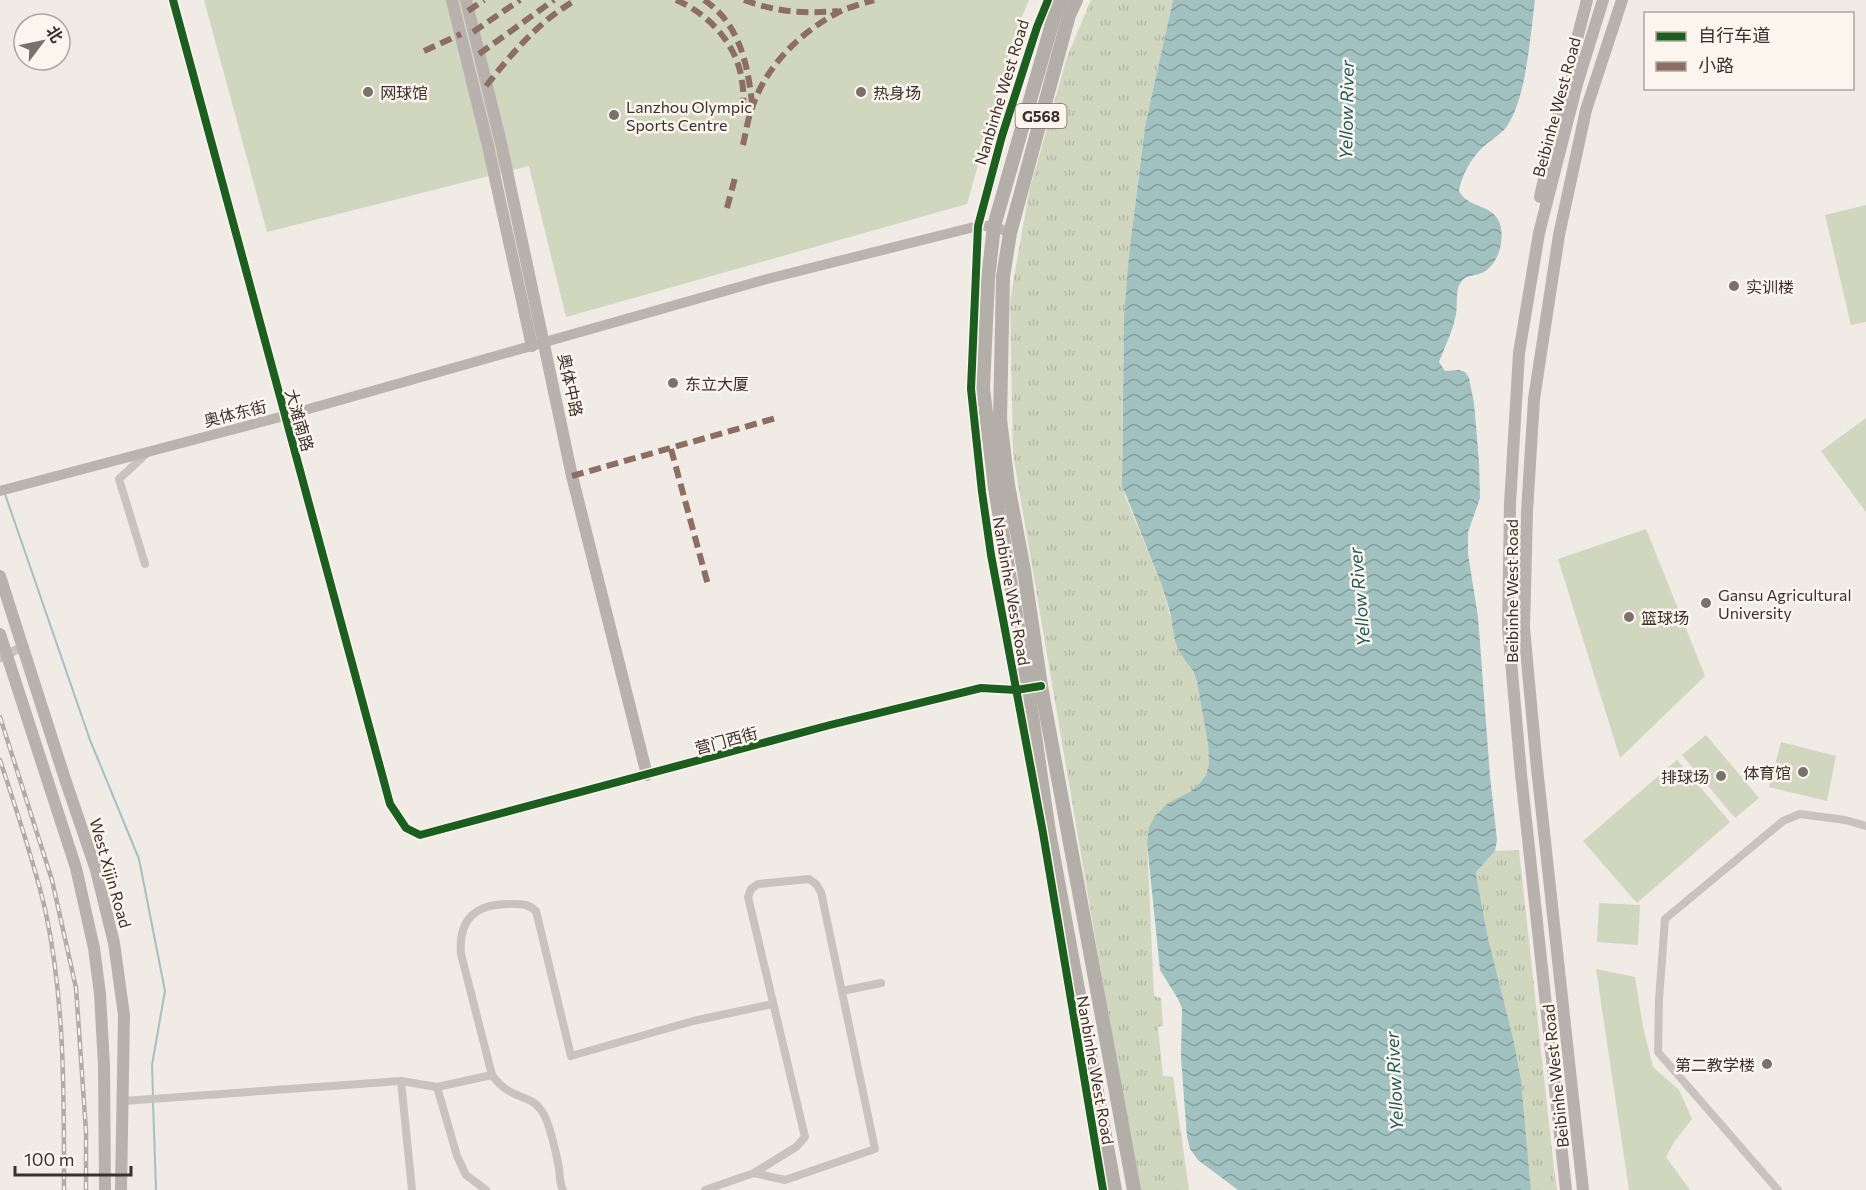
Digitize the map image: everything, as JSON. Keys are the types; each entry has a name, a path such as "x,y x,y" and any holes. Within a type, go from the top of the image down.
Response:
{"highway":[{"name":"Nanbinhe West Road","path":"1061,0 1056,10 994,226 988,279 983,388 994,488 1029,688 1046,833 1115,1190"},
{"name":"Nanbinhe West Road","path":"1076,0 1069,15 1010,233 1002,277 1000,419 1008,485 1023,570 1029,688 1068,829 1134,1190"}],"main road":[{"name":"奥体中路","path":"452,0 488,146 532,346"},
{"name":"奥体中路","path":"466,0 501,143 572,476 647,776"},
{"path":"1519,353 1527,259 1564,88 1587,0"},
{"path":"1577,84 1595,0"},
{"name":"Beibinhe West Road","path":"1566,1190 1508,627 1510,504 1519,353 1539,233 1577,84 1603,0"},
{"name":"Beibinhe West Road","path":"1583,1190 1524,628 1527,512 1534,399 1559,235 1588,102 1622,0"},
{"path":"1574,98 1588,102"},
{"name":"奥体东街","path":"0,491 284,416 767,279 978,226 994,226"},
{"path":"994,226 1010,233"},
{"name":"West Xijin Road","path":"0,576 96,870 114,943 124,1015 121,1190"},
{"name":"West Xijin Road","path":"0,634 4,656 76,868 94,948 100,994 104,1066 105,1190"},
{"path":"1530,857 1548,856"}],"street":[{"name":"大滩南路","path":"173,0 390,804 406,828 420,835"},
{"name":"Nanbinhe West Road","path":"1029,688 988,534 973,406 973,309 978,261 978,226 1002,136 1036,27 1048,0"},
{"path":"146,564 119,479 149,450"},
{"path":"4,656 24,646"},
{"name":"营门西街","path":"420,835 647,776 830,725 981,688 1029,688"},
{"path":"1778,1190 1658,1052 1665,920 1783,821 1800,814 1845,820 1866,826"},
{"path":"1046,833 1068,829"},
{"name":"Nanbinhe West Road","path":"1046,833 1102,1190"},
{"path":"705,1190 754,1173 796,1147 805,1137 748,897 751,889 758,884 809,879 821,892 875,1149 785,1180 754,1173"},
{"path":"563,1190 546,1118 533,1101 512,1093 492,1076 461,954 460,940 471,916 482,908 495,904 527,905 538,915 571,1056 693,1021 773,1004"},
{"path":"842,992 881,983"},
{"path":"124,1101 401,1081 437,1086 492,1076"},
{"path":"401,1081 412,1190"},
{"path":"437,1086 457,1156 466,1175 486,1190"}],"green space":[{"name":"Lanzhou Olympic Sports Centre","path":"204,0 1029,0 1016,31 967,204 566,317 529,166 267,232"},
{"path":"1091,0 1173,0 1145,126 1139,172 1124,315 1122,453 1125,496 1162,586 1180,653 1189,664 1197,682 1208,744 1209,763 1206,775 1191,791 1168,803 1147,843 1154,996 1161,998 1163,1026 1158,1027 1163,1076 1173,1077 1189,1190 1138,1190 1013,454 1010,300 1029,192 1067,57"},
{"path":"1866,205 1866,322 1851,325 1825,215"},
{"path":"1866,418 1866,512 1821,451"},
{"name":"篮球场","path":"1646,529 1705,676 1620,758 1558,559"},
{"name":"排球场","path":"1706,735 1759,798 1735,818 1682,755"},
{"name":"体育馆","path":"1781,742 1836,756 1827,801 1769,787"},
{"path":"1677,760 1730,822 1637,903 1583,841"},
{"path":"1519,850 1557,1190 1531,1190 1521,1080 1488,938 1476,872 1495,851"},
{"path":"1599,903 1640,905 1638,945 1597,942"},
{"path":"1596,969 1635,977 1643,1027 1653,1067 1679,1090 1692,1119 1674,1142 1666,1157 1690,1190 1629,1190"}],"water":[{"name":"Yellow River","path":"1173,0 1535,0 1527,65 1514,113 1505,129 1475,156 1465,173 1459,191 1468,201 1497,217 1502,238 1501,245 1488,269 1465,278 1459,285 1455,320 1439,362 1445,371 1465,372 1469,378 1474,403 1480,498 1468,532 1468,554 1478,617 1497,840 1495,851 1476,872 1488,938 1521,1080 1531,1190 1238,1190 1198,1160 1190,1149 1187,1137 1181,1058 1182,1008 1160,970 1147,843 1149,827 1155,816 1168,803 1191,791 1206,775 1209,763 1208,744 1197,682 1175,641 1170,612 1162,586 1122,485 1124,315 1129,256 1145,126"}],"waterway":[{"path":"5,494 90,740 139,859 165,991 152,1065 153,1096"},
{"path":"153,1102 156,1190"}],"railway":[{"path":"0,717 52,880 76,988 86,1131 86,1190"},
{"path":"0,760 35,871 52,943 62,1049 64,1190"}],"marked path":[{"path":"468,11 484,0"},
{"path":"473,32 520,0"},
{"path":"479,54 554,0"},
{"path":"486,86 538,27 576,0"},
{"path":"676,0 700,13 728,43 739,67 742,81 743,115"},
{"path":"704,0 716,9 734,32 748,74 752,104"},
{"path":"744,0 790,11 838,11"},
{"path":"743,145 753,105 778,61 801,37 829,18 843,10 874,0"},
{"path":"424,51 461,34"},
{"path":"727,208 736,174"},
{"path":"572,476 776,418"},
{"path":"671,449 708,585"}],"cycle path":[{"path":"173,0 390,804 406,828 420,835 830,725 981,688 1016,690 1041,686"},
{"path":"1048,0 1002,136 978,226 971,389 991,555 1043,833 1103,1190"}],"place":[{"name":"网球馆","path":"368,92"},
{"name":"热身场","path":"861,92"},
{"name":"Lanzhou Olympic Sports Centre","path":"614,115"},
{"name":"实训楼","path":"1734,286"},
{"name":"东立大厦","path":"673,383"},
{"name":"Gansu Agricultural University","path":"1706,603"},
{"name":"篮球场","path":"1629,617"},
{"name":"体育馆","path":"1803,772"},
{"name":"排球场","path":"1721,776"},
{"name":"第二教学楼","path":"1767,1064"}]}
